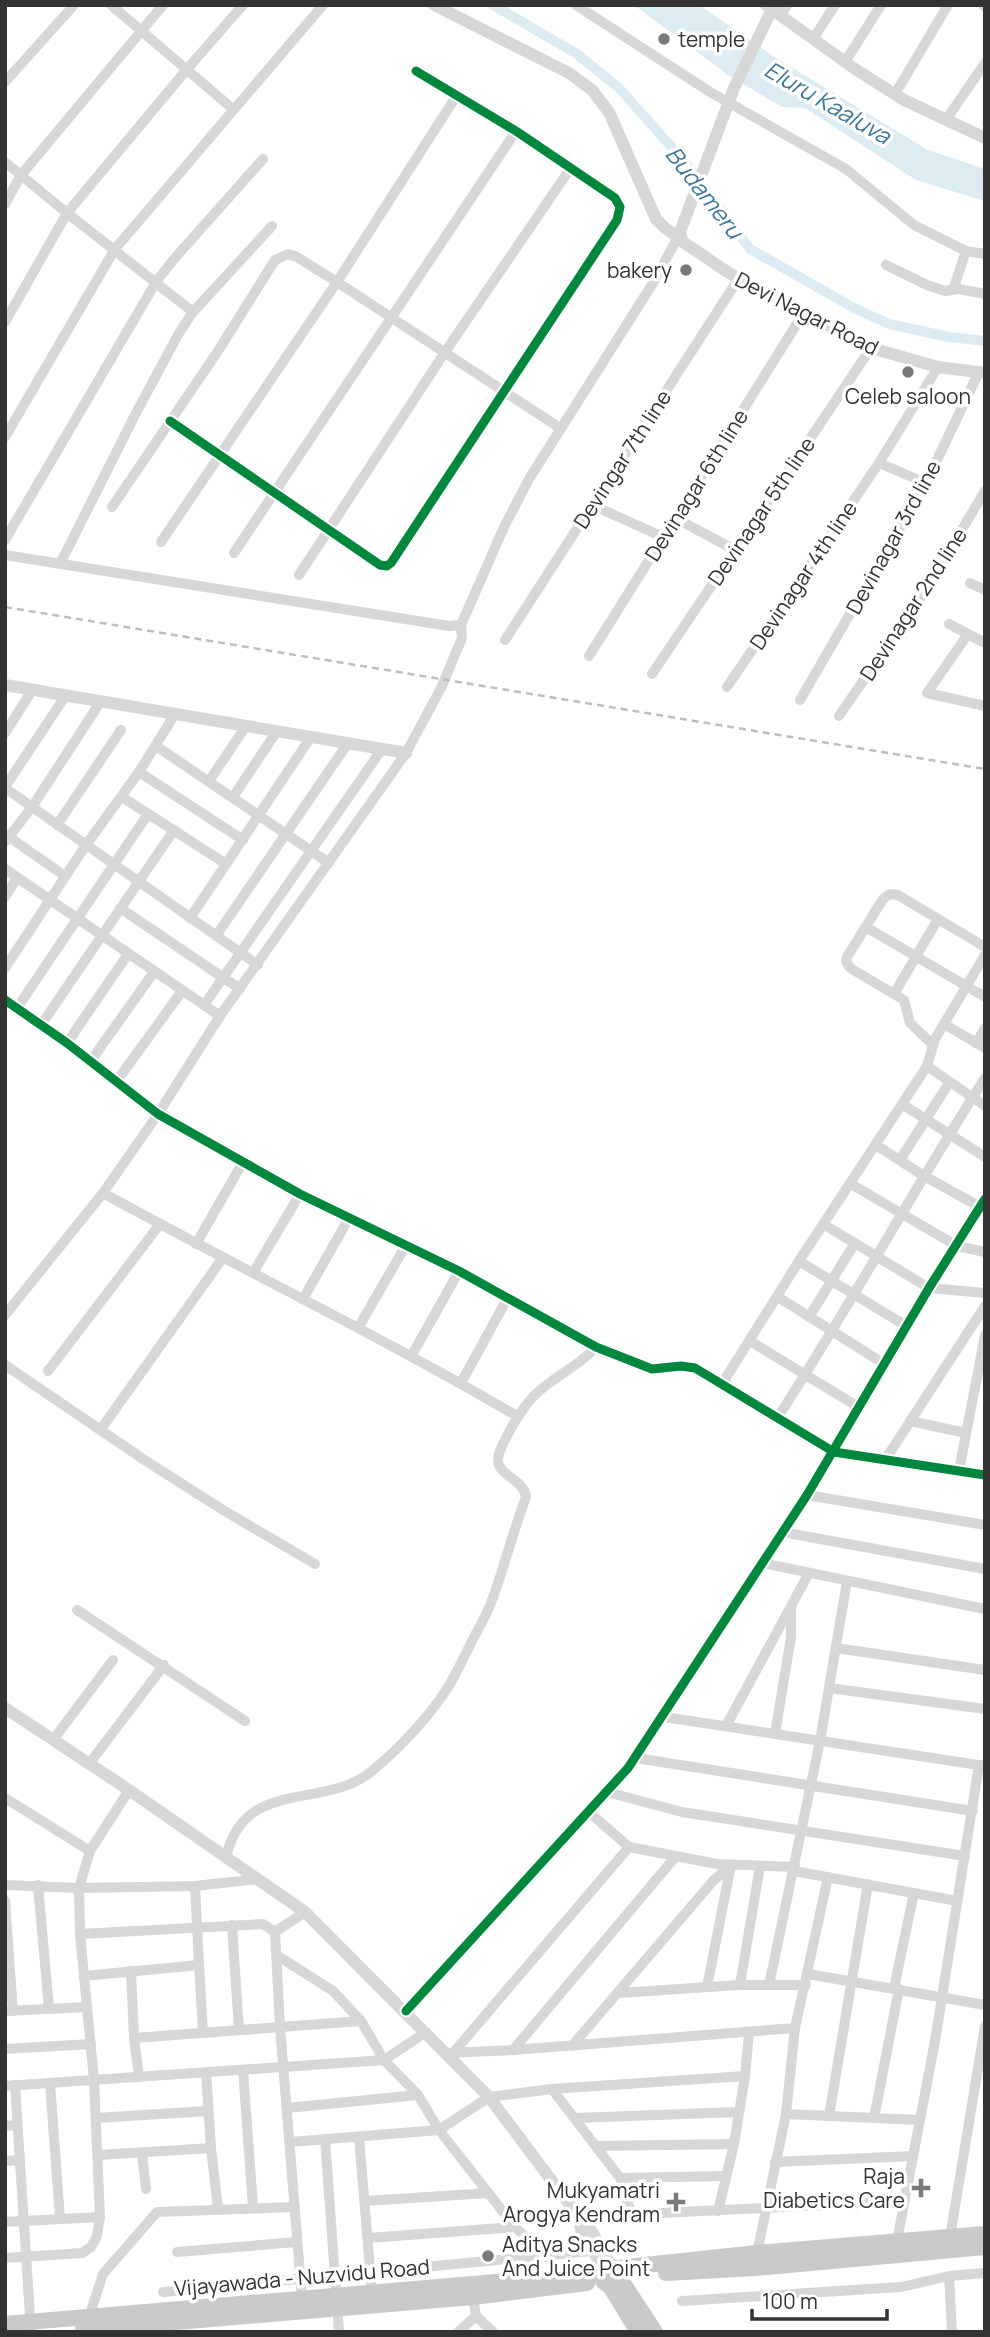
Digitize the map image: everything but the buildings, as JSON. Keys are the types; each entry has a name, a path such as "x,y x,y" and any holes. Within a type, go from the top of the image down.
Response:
{"main road":[{"name":"Vijayawada - Nuzvidu Road","path":"47,2332 88,2322 129,2328 336,2302 473,2297 757,2253 985,2234"},
{"name":"Vijayawada - Nuzvidu Road","path":"5,2324 30,2327 302,2298 336,2302 372,2293 611,2275 756,2268 985,2247"},
{"path":"611,2275 638,2332"},
{"path":"611,2275 655,2332"}],"street":[{"path":"5,82 74,5"},
{"path":"111,5 233,109"},
{"path":"5,204 21,175 163,5"},
{"path":"5,322 67,213 243,5"},
{"path":"5,437 115,249 323,5"},
{"name":"Devi Nagar Road","path":"434,5 569,74 592,90 609,112 660,225 738,278 871,348 938,367 982,372"},
{"path":"576,5 728,103 846,169 914,225 966,251 985,254"},
{"path":"766,5 780,9 813,39 895,94 985,138"},
{"path":"813,39 835,5"},
{"path":"845,62 881,5"},
{"path":"895,94 948,5"},
{"path":"5,1315 103,1193 158,1114 220,1016 406,753 441,688 462,638 463,622 504,527 529,479 653,284 679,237 734,88 780,9"},
{"path":"946,120 985,63"},
{"path":"170,421 276,491 380,565 387,566 391,563 617,220 620,207 615,198 516,131 416,71"},
{"path":"161,542 337,282 457,95"},
{"path":"234,553 516,131"},
{"path":"5,540 156,282 263,159"},
{"path":"5,162 193,312"},
{"path":"299,575 445,352 570,169"},
{"path":"60,564 135,415 193,312 272,226"},
{"path":"953,290 966,251"},
{"path":"112,507 275,260 288,254 337,282 560,428"},
{"path":"886,265 945,291 985,294"},
{"name":"Devingar 7th line","path":"505,640 738,278"},
{"name":"Devinagar 6th line","path":"589,656 803,314"},
{"name":"Devinagar 5th line","path":"652,674 871,348"},
{"name":"Devinagar 4th line","path":"727,687 879,463 938,367"},
{"name":"Devinagar 3rd line","path":"800,700 926,482 982,372"},
{"path":"879,463 926,482"},
{"name":"Devinagar 2nd line","path":"839,716 927,588 985,491"},
{"path":"592,505 663,537"},
{"path":"675,519 735,550"},
{"path":"5,555 352,612 449,626 463,622"},
{"path":"970,583 985,590"},
{"path":"949,624 985,643"},
{"path":"968,634 927,693 985,706"},
{"path":"5,685 406,753"},
{"path":"5,733 33,689"},
{"path":"66,695 5,788 257,965"},
{"path":"65,876 7,840 32,807 101,701"},
{"path":"5,968 176,714"},
{"path":"209,782 246,726"},
{"path":"57,825 121,730"},
{"path":"233,797 276,731"},
{"path":"190,918 311,737"},
{"path":"216,936 348,743"},
{"path":"156,746 329,863"},
{"path":"204,1005 313,852 382,749"},
{"path":"139,772 243,839"},
{"path":"122,797 226,864"},
{"path":"17,1008 75,918 148,814"},
{"path":"41,1025 173,830"},
{"path":"5,869 220,1016"},
{"path":"5,897 17,878"},
{"path":"933,1045 910,1023 907,1003 847,964 847,957 883,899 890,894 898,895 985,947"},
{"path":"120,908 240,989"},
{"path":"894,994 938,919"},
{"path":"866,927 985,996"},
{"path":"67,1043 128,954"},
{"path":"722,1384 927,1066 933,1045 985,955"},
{"path":"90,1062 154,972"},
{"path":"116,1082 182,990"},
{"path":"5,1000 67,1043 158,1114 299,1194 459,1271 596,1347 652,1369 681,1366 695,1368 834,1452 985,1475"},
{"path":"944,1024 980,1045 985,1028"},
{"path":"927,1066 985,1106"},
{"path":"778,1417 855,1295 876,1254 985,1078"},
{"path":"900,1160 949,1083"},
{"path":"902,1104 985,1157"},
{"path":"406,2011 636,1758 834,1452 929,1288 983,1205 924,1177 876,1145"},
{"path":"196,1244 243,1162"},
{"path":"851,1184 957,1246 985,1252"},
{"path":"103,1193 222,1259 412,1355 517,1416"},
{"path":"253,1273 299,1194"},
{"path":"303,1299 349,1218"},
{"path":"48,1371 160,1224"},
{"path":"823,1224 929,1288 985,1293"},
{"path":"809,1317 856,1243"},
{"path":"358,1328 406,1245"},
{"path":"101,1429 222,1259"},
{"path":"799,1261 908,1327"},
{"path":"412,1355 459,1271"},
{"path":"778,1297 886,1365"},
{"path":"461,1383 507,1299"},
{"path":"885,1460 985,1306"},
{"path":"959,1471 985,1335"},
{"path":"750,1341 860,1408"},
{"path":"226,1857 230,1839 249,1815 270,1803 349,1785 369,1773 413,1730 450,1685 490,1605 526,1497 522,1485 500,1468 498,1463 501,1447 517,1416 543,1388 584,1360 596,1347"},
{"path":"5,1365 223,1510 315,1564"},
{"path":"911,1421 966,1433"},
{"path":"807,1495 985,1525"},
{"path":"782,1532 985,1569"},
{"path":"762,1563 985,1609"},
{"path":"726,1726 809,1573"},
{"path":"769,1985 820,1741 847,1581"},
{"path":"775,1734 791,1637 791,1605"},
{"path":"76,1610 164,1665 245,1721"},
{"path":"836,1648 985,1670"},
{"path":"53,1740 113,1660"},
{"path":"89,1764 164,1665"},
{"path":"829,1688 985,1709"},
{"path":"5,1708 305,1912 449,2053 489,2097 591,2230 611,2275"},
{"path":"664,1717 982,1765 897,2241"},
{"path":"636,1758 973,1811"},
{"path":"5,2258 82,2253 91,2247 97,2236 100,2217 98,2155 94,2080 80,1934 79,1888 90,1851 129,1790"},
{"path":"607,1792 682,1812 965,1856"},
{"path":"5,1798 90,1851"},
{"path":"589,1812 629,1847 731,1865 794,1869 957,1901"},
{"path":"449,2053 629,1847"},
{"path":"513,2050 676,1856"},
{"path":"707,1987 731,1865"},
{"path":"572,2046 713,1881 731,1865"},
{"path":"740,1985 760,1866"},
{"path":"757,2253 786,2114 795,2028 828,1877"},
{"path":"5,1885 79,1888 195,1886 259,1880"},
{"path":"829,2116 868,1884"},
{"path":"38,1885 49,2009"},
{"path":"195,1886 203,2033"},
{"path":"874,2118 914,1893"},
{"path":"5,1901 9,2011 87,2007"},
{"path":"275,1932 305,1912"},
{"path":"80,1934 263,1924 275,1932 302,2298"},
{"path":"232,1926 239,2030"},
{"path":"278,1956 333,1992 360,2021 384,2060 418,2095 439,2130 488,2193 515,2227 546,2257"},
{"path":"84,1976 199,1965"},
{"path":"131,1971 139,2077"},
{"path":"808,1974 985,2005"},
{"path":"618,1993 740,1985 806,1985"},
{"path":"134,2038 360,2021"},
{"path":"950,2237 985,2026"},
{"path":"449,2053 795,2028"},
{"path":"30,2327 17,2125 10,2086 384,2060 426,2032"},
{"path":"718,2211 734,2144 749,2032"},
{"path":"5,2049 90,2044"},
{"path":"243,2070 253,2207"},
{"path":"206,2072 218,2209"},
{"path":"290,2143 439,2130 489,2097 552,2089 745,2076"},
{"path":"50,2083 60,2219"},
{"path":"552,2089 620,2178 632,2215"},
{"path":"287,2108 418,2095"},
{"path":"96,2118 208,2111"},
{"path":"575,2118 739,2112"},
{"path":"786,2114 919,2120"},
{"path":"5,2126 17,2125"},
{"path":"359,2137 372,2293"},
{"path":"325,2139 339,2332"},
{"path":"597,2146 734,2144"},
{"path":"98,2155 211,2148"},
{"path":"142,2152 146,2189"},
{"path":"775,2162 912,2156"},
{"path":"5,2161 19,2160"},
{"path":"620,2178 726,2176"},
{"path":"365,2201 488,2193"},
{"path":"579,2217 904,2201"},
{"path":"88,2322 103,2274 157,2211 295,2207"},
{"path":"5,2222 100,2217"},
{"path":"579,2217 582,2234 591,2251 611,2275"},
{"path":"368,2238 515,2227"},
{"path":"177,2252 297,2242"},
{"path":"163,2292 591,2251"},
{"path":"682,2301 901,2287 985,2273"},
{"path":"949,2277 952,2332"},
{"path":"473,2297 475,2316 493,2332"},
{"path":"458,2332 475,2316"}],"water":[{"name":"Eluru Kaaluva","path":"634,5 699,5 776,58 928,150 985,169 985,201 916,180 805,108 782,107 728,75"}],"waterway":[{"name":"Budameru","path":"493,5 577,54 619,88 684,161 750,249 854,308 889,324 949,337 985,341"}],"railway":[{"path":"5,607 985,769"}],"cycle path":[{"path":"170,421 380,565 387,566 391,563 617,220 620,207 615,198 516,131 416,71"},
{"path":"5,1000 67,1043 158,1114 300,1194 459,1271 596,1347 652,1369 681,1366 695,1368 834,1452 985,1475"},
{"path":"406,2011 628,1768 807,1495 929,1288 985,1199"}],"place":[{"name":"temple","path":"664,39"},
{"name":"bakery","path":"686,270"},
{"name":"Celeb saloon","path":"908,372"},
{"name":"Raja Diabetics Care","path":"921,2188"},
{"name":"Mukyamatri Arogya Kendram","path":"676,2202"},
{"name":"Aditya Snacks And Juice Point","path":"488,2256"}]}
